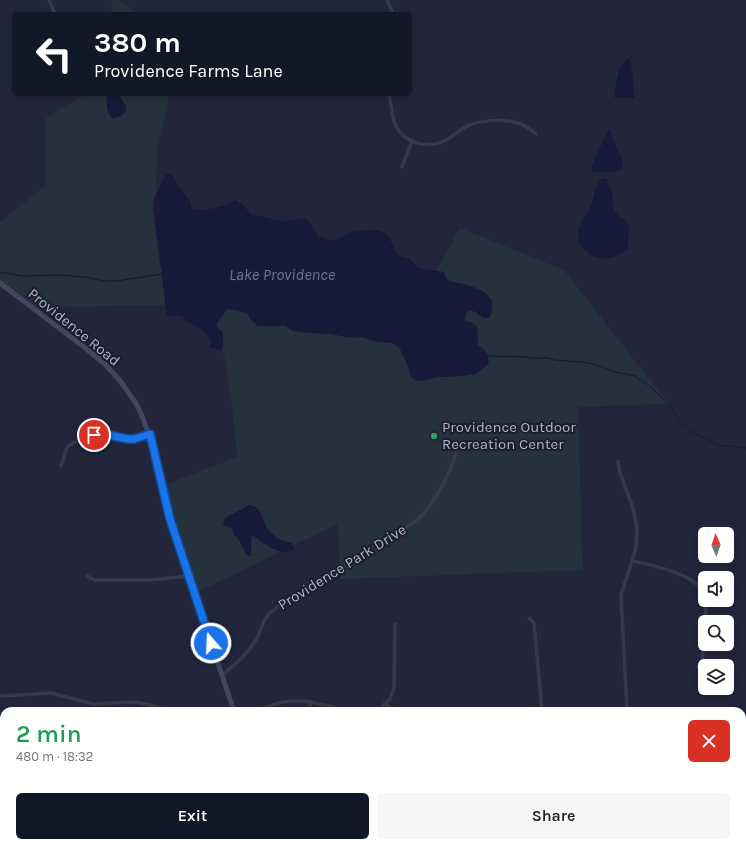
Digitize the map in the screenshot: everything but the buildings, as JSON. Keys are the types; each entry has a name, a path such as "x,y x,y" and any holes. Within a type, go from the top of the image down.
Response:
{"street":[{"path":"49,0 54,12"},
{"path":"387,0 392,12"},
{"path":"389,96 394,118 398,128 405,137 412,142 426,145 438,143 468,125 487,121 518,123 536,134"},
{"path":"402,167 412,142"},
{"name":"Providence Road","path":"0,283 84,347 114,373 137,406 150,434 170,519 233,707"},
{"path":"61,466 67,447 78,440 90,436 108,435 134,439 150,434"},
{"name":"Providence Park Drive","path":"222,675 233,668 243,657 256,639 266,618 273,610 325,578 363,552 420,518 428,508 444,481 452,466 456,454"},
{"path":"618,461 620,473 633,508 637,528 636,548 633,561 621,595 627,707"},
{"path":"633,561 670,570 687,578 698,586"},
{"path":"87,576 95,580 152,580 189,576"},
{"path":"529,618 534,623 542,707"},
{"path":"382,707 390,699 395,682 395,624"},
{"path":"0,696 51,693 93,704 135,702 157,707"},
{"path":"269,707 283,702 298,700 330,707"},
{"path":"310,707 311,702"},
{"path":"385,703 390,707"}],"shaded area":[{"path":"113,0 120,0 135,12 110,12"},
{"path":"82,96 170,96 157,148 156,207 160,264 170,305 36,307 0,282 0,222 46,185 46,118"},
{"path":"460,228 564,270 669,404 578,407 583,570 341,579 337,524 194,594 162,486 237,457 231,396 223,348 224,343 217,323 227,309 247,313 250,319 258,326 286,326 291,330 299,332 331,334 393,343 400,349 408,365 410,375 424,381 438,377 475,374 483,348 478,346 478,332 471,322 465,321 466,314 469,310 476,312 481,317 493,301 488,295 478,289 450,281 444,272 436,271"}],"water":[{"path":"629,59 633,78 634,98 615,98 620,70 623,63"},
{"path":"107,96 120,96 126,107 126,111 118,117 112,118 107,107"},
{"path":"608,130 610,130 617,149 622,157 623,168 608,172 593,171 591,168"},
{"name":"Lake Providence","path":"166,174 171,174 174,177 178,187 190,201 192,208 214,208 235,200 242,204 252,215 284,221 306,219 318,236 334,241 349,232 375,230 386,233 396,253 410,259 418,268 444,272 446,278 450,281 476,288 490,298 492,309 490,317 484,318 476,312 469,310 466,314 465,321 471,322 477,326 478,346 484,349 487,354 489,359 488,365 475,374 438,377 420,381 413,379 410,375 408,365 400,349 393,343 331,334 299,332 291,330 286,326 258,326 250,319 247,313 232,309 227,309 217,323 217,328 223,332 223,348 219,350 209,347 211,341 206,333 181,316 167,316 153,208 154,199"},
{"path":"601,179 607,179 608,186 612,192 613,208 629,226 628,249 619,255 603,259 593,256 585,251 580,245 578,235 582,222 589,210 597,186"},
{"path":"249,505 257,508 262,515 266,528 274,536 292,543 294,550 283,552 277,550 252,535 251,556 247,555 238,538 233,534 232,528 226,527 223,524 225,518"}],"waterway":[{"path":"0,272 22,276 58,275 86,277 103,281 116,281 162,274"},
{"path":"489,356 548,358 554,360 582,362 597,365 615,372 635,376 652,388 673,410 679,421 695,434 720,445 746,448"}],"place":[{"name":"Providence Outdoor Recreation Center","path":"434,436"}],"route":[{"path":"94,435 108,435 134,439 150,434 166,506 211,643"}]}
